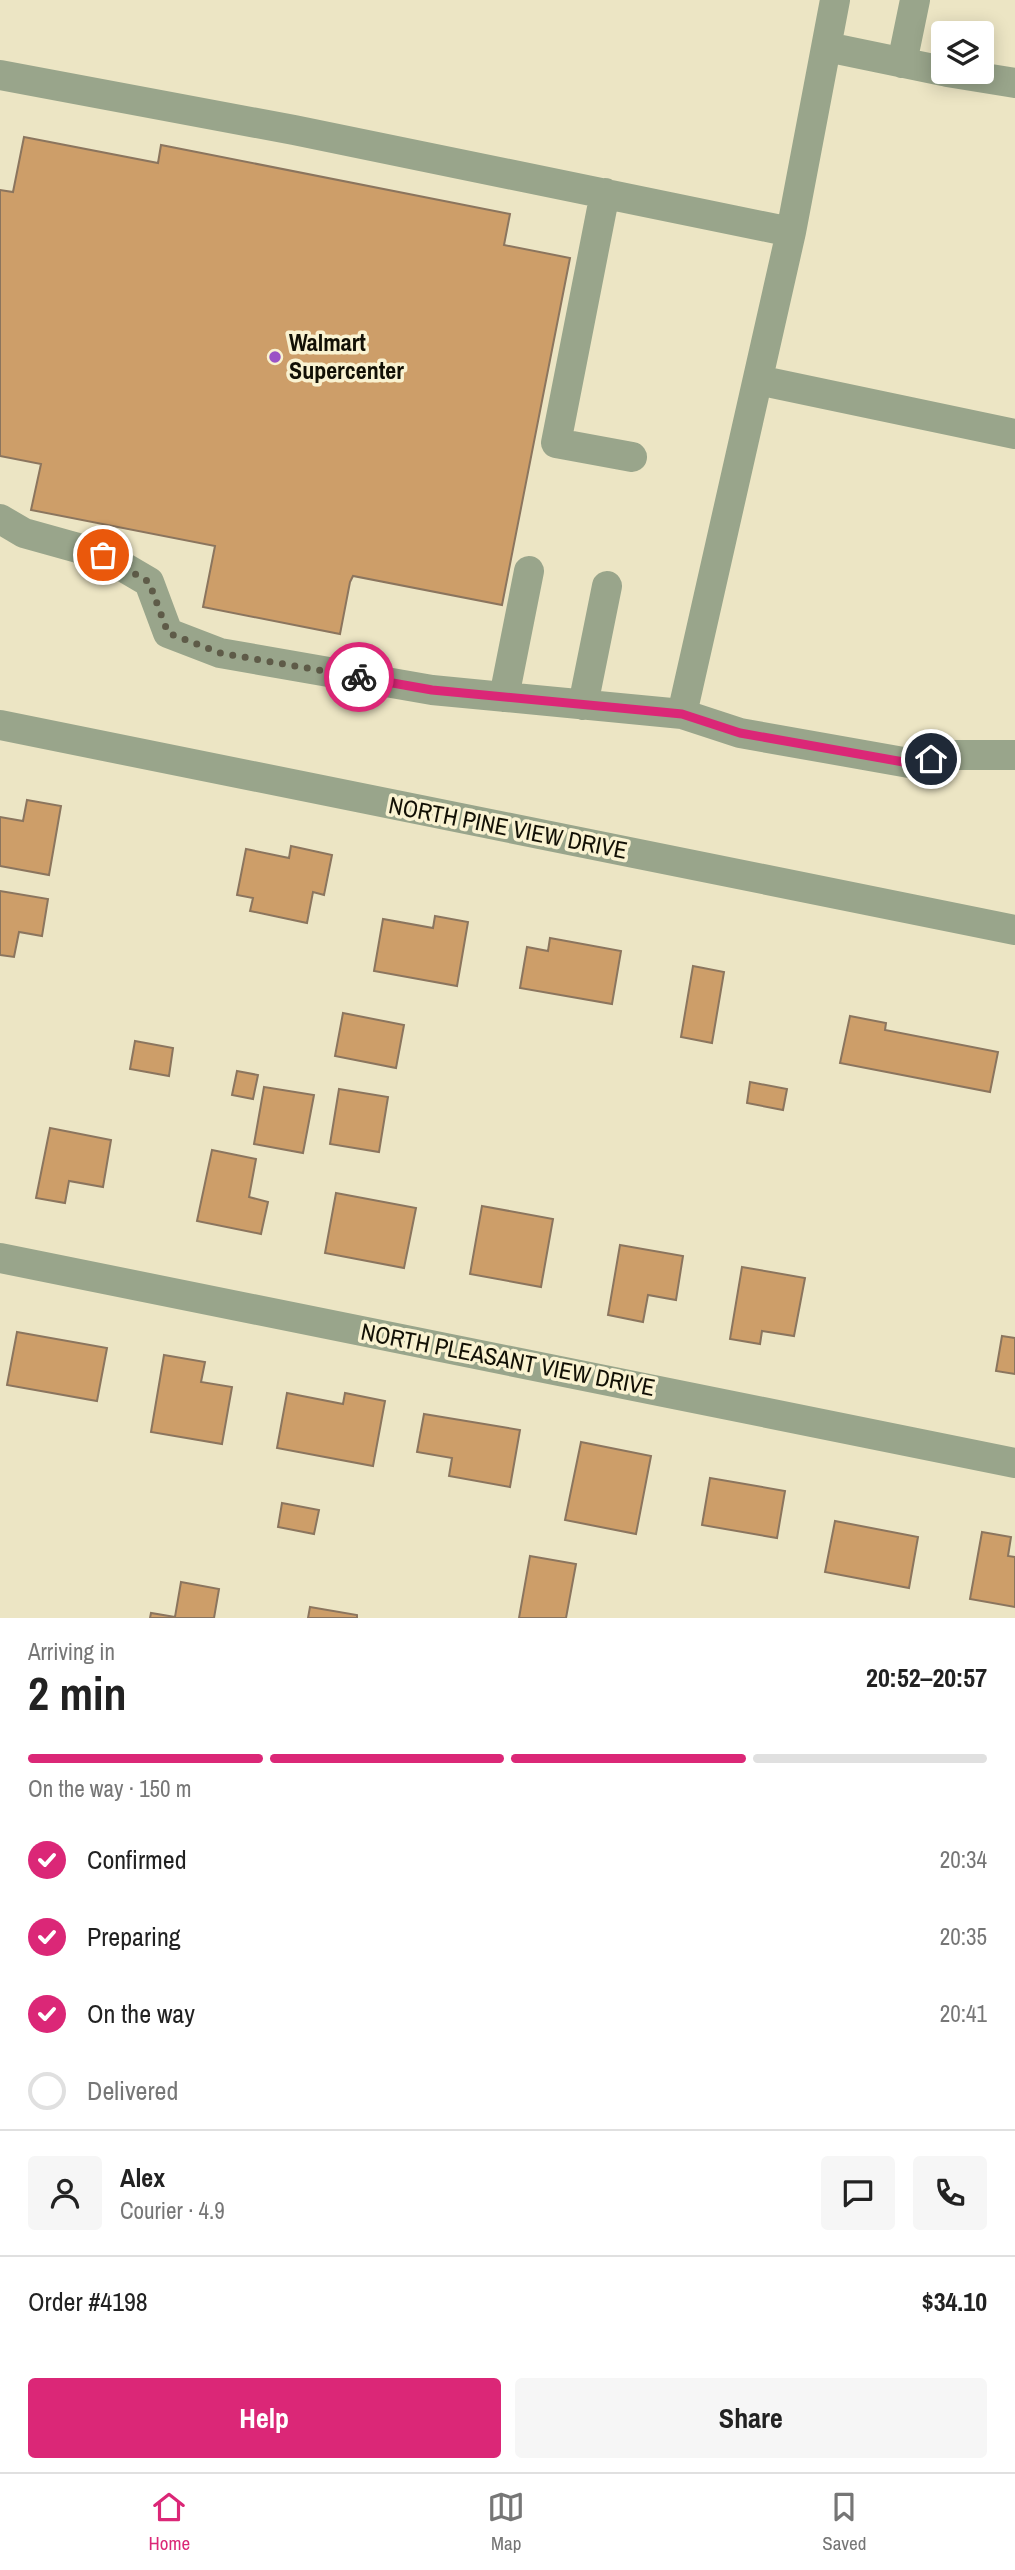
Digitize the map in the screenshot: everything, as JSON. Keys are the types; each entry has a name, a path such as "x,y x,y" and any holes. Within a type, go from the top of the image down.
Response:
{"street":[{"path":"682,714 791,232 835,0"},
{"path":"902,64 915,0"},
{"path":"827,47 931,69"},
{"path":"0,75 294,130 791,232"},
{"path":"994,79 1015,83"},
{"path":"605,193 556,443 632,457"},
{"path":"758,380 1015,434"},
{"path":"0,519 24,533 103,555 149,582 168,633 220,653 432,690 682,714 740,733 909,763 953,755 1015,755"},
{"path":"504,697 529,571"},
{"path":"583,705 607,586"},
{"name":"NORTH PINE VIEW DRIVE","path":"0,725 1015,930"},
{"name":"NORTH PLEASANT VIEW DRIVE","path":"0,1258 1015,1463"}],"building":[{"name":"Walmart Supercenter","path":"24,137 158,163 161,145 510,214 504,245 570,258 502,605 353,576 340,634 203,607 215,546 31,510 41,464 0,456 0,190 13,192"},
{"path":"27,800 61,806 49,875 0,866 0,817 23,821"},
{"path":"291,846 332,855 324,895 313,892 307,923 250,911 253,898 237,895 246,849 289,858"},
{"path":"0,891 48,899 42,936 19,932 14,957 0,955"},
{"path":"435,916 468,922 457,986 374,971 383,919 433,928"},
{"path":"550,938 621,951 612,1004 520,988 527,947 548,951"},
{"path":"693,966 724,972 712,1043 681,1037"},
{"path":"343,1013 404,1025 396,1068 335,1056"},
{"path":"850,1016 886,1023 885,1030 998,1052 990,1092 840,1063"},
{"path":"135,1041 173,1048 169,1076 130,1069"},
{"path":"237,1071 258,1075 253,1099 232,1095"},
{"path":"750,1082 787,1089 783,1110 747,1103"},
{"path":"264,1087 314,1095 303,1153 254,1144"},
{"path":"339,1089 388,1097 379,1152 330,1144"},
{"path":"50,1128 111,1140 103,1187 69,1181 65,1203 36,1198"},
{"path":"212,1150 256,1159 249,1197 268,1202 261,1234 197,1221"},
{"path":"336,1193 416,1208 404,1268 325,1253"},
{"path":"482,1206 553,1219 541,1287 470,1274"},
{"path":"620,1245 683,1256 676,1300 648,1295 643,1322 608,1315"},
{"path":"742,1267 805,1278 794,1336 762,1331 760,1344 730,1339"},
{"path":"17,1332 107,1348 97,1401 7,1385"},
{"path":"1002,1336 1015,1338 1015,1374 996,1371"},
{"path":"164,1355 205,1362 201,1382 232,1387 222,1444 151,1432"},
{"path":"287,1393 343,1404 345,1393 385,1401 373,1466 277,1448"},
{"path":"424,1414 520,1430 510,1487 449,1476 452,1458 417,1452"},
{"path":"581,1442 651,1456 636,1534 565,1520"},
{"path":"710,1478 785,1491 777,1538 702,1525"},
{"path":"282,1503 319,1510 314,1534 278,1527"},
{"path":"835,1521 918,1537 909,1588 825,1572"},
{"path":"982,1532 1011,1537 1008,1556 1015,1557 1015,1607 970,1599"},
{"path":"530,1556 576,1564 566,1618 519,1618"},
{"path":"181,1582 219,1589 214,1618 150,1618 151,1613 175,1617"},
{"path":"310,1607 357,1615 357,1618 308,1618"}],"way so far":[{"path":"103,555 149,582 168,633 220,653 359,677"}],"place":[{"name":"Walmart Supercenter","path":"275,357"}],"route":[{"path":"359,677 432,690 682,714 740,733 909,763 931,759"}]}
